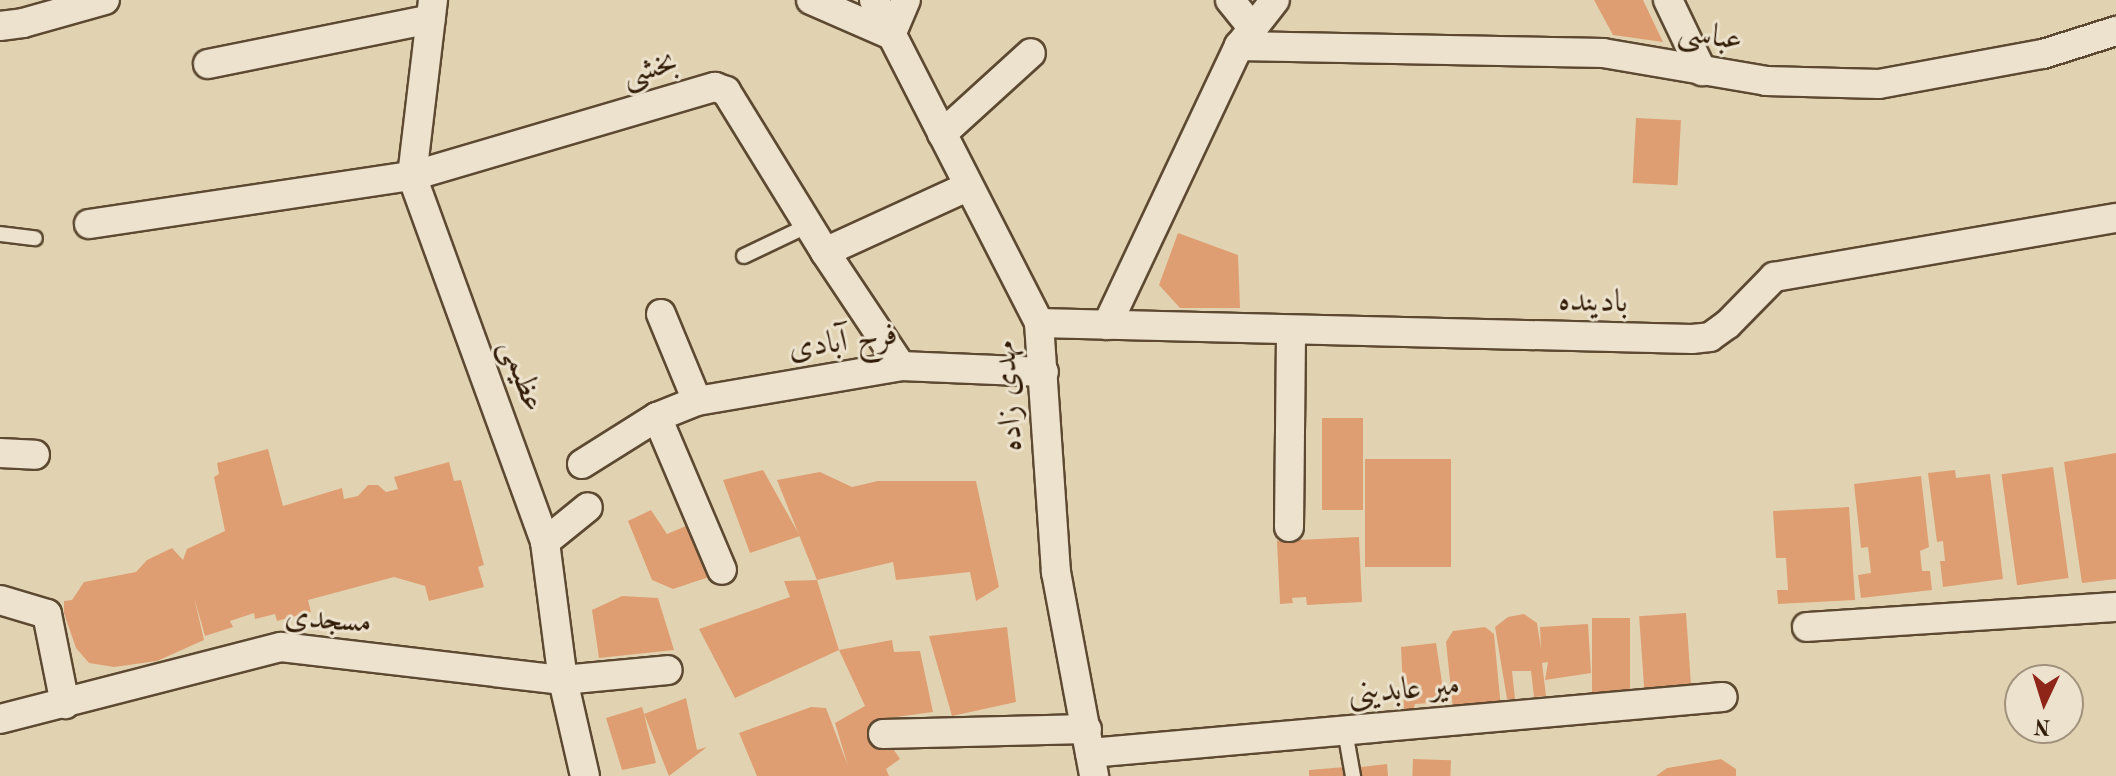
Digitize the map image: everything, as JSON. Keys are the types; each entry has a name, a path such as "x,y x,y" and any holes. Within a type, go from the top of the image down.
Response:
{"street":[{"path":"0,26 23,23 105,0"},
{"path":"811,0 891,35 906,0"},
{"name":"مهدی زاده","path":"874,0 1039,323 1056,572 1091,753"},
{"path":"1230,0 1246,37"},
{"path":"1107,325 1246,37 1275,0"},
{"path":"1668,0 1702,71"},
{"path":"208,64 432,9"},
{"name":"عظیمی","path":"432,9 412,176 545,542 563,680 585,776"},
{"name":"عباسی","path":"1246,37 1603,53 1766,81 1879,84 2043,54 2116,31"},
{"path":"942,134 1031,53"},
{"name":"بخشی","path":"412,176 715,87 726,91 825,252 901,366"},
{"path":"89,224 412,176"},
{"path":"825,252 969,186"},
{"name":"بادینده","path":"1039,323 1701,338 1710,337 1728,324 1762,285 1774,277 2116,218"},
{"path":"661,314 697,401"},
{"path":"1289,527 1291,330"},
{"name":"فرح آبادی","path":"582,464 657,417 697,401 901,366 1044,372"},
{"path":"657,417 722,570"},
{"path":"0,453 35,455"},
{"path":"545,542 588,507"},
{"path":"0,600 47,614 65,704"},
{"path":"1807,627 2116,607"},
{"name":"مسجدی","path":"0,719 281,647 563,680 668,670"},
{"name":"میر عابدینی","path":"883,734 1091,753 1723,697"}],"lane":[{"path":"744,256 809,225"},
{"path":"0,234 35,238"},
{"path":"1345,731 1353,776"}],"building":[{"path":"1594,0 1643,0 1663,42 1613,35"},
{"path":"1636,118 1681,120 1678,185 1633,183"},
{"path":"1178,233 1238,255 1240,308 1180,308 1159,285"},
{"path":"1322,418 1363,418 1363,510 1322,510"},
{"path":"268,449 283,506 342,488 344,499 358,496 368,485 378,485 386,492 398,489 394,477 449,462 454,481 461,480 484,565 478,567 484,587 429,601 425,586 394,577 308,600 311,612 277,621 275,614 255,619 254,613 230,621 233,627 205,636 194,597 204,640 157,661 114,667 89,663 76,648 64,613 64,601 72,600 84,582 136,572 147,560 172,548 183,560 187,549 225,531 214,477 219,474 217,463"},
{"path":"2116,453 2116,579 2082,583 2064,462"},
{"path":"1365,459 1451,459 1451,567 1365,567"},
{"path":"2053,467 2069,578 2017,585 2002,474"},
{"path":"763,470 800,536 750,553 723,480"},
{"path":"1955,470 1956,478 1990,474 2003,579 1943,587 1940,561 1945,561 1943,541 1937,542 1928,473"},
{"path":"820,472 852,487 878,481 976,481 999,587 976,601 970,572 896,580 893,562 817,580 777,480"},
{"path":"1921,476 1929,547 1920,551 1922,571 1930,571 1932,590 1861,598 1858,575 1871,573 1868,547 1861,548 1854,484"},
{"path":"1849,507 1855,600 1778,604 1777,590 1788,590 1786,558 1776,558 1773,511"},
{"path":"651,510 667,534 693,523 712,576 673,589 652,580 628,521"},
{"path":"1359,537 1362,602 1307,605 1306,597 1292,598 1293,603 1280,604 1277,541"},
{"path":"817,580 839,650 735,698 699,629 790,597 784,581"},
{"path":"622,596 658,598 674,650 599,658 592,610"},
{"path":"1686,613 1692,694 1645,697 1639,616"},
{"path":"1524,614 1537,623 1541,649 1540,627 1588,624 1591,673 1545,680 1548,662 1542,663 1546,696 1534,697 1531,671 1512,671 1515,699 1507,699 1495,627 1508,617"},
{"path":"1592,618 1630,618 1630,696 1592,696"},
{"path":"1007,627 1016,702 952,716 929,636"},
{"path":"1485,627 1494,634 1501,709 1453,709 1446,642 1453,631"},
{"path":"892,640 894,652 920,651 933,712 874,720 900,759 886,769 889,776 757,776 739,733 811,707 826,708 848,766 835,723 865,706 839,650"},
{"path":"1436,643 1445,702 1415,704 1413,711 1404,710 1401,647"},
{"path":"686,698 697,750 707,747 669,776 644,714"},
{"path":"642,707 656,763 622,770 606,718"},
{"path":"1413,759 1451,760 1450,776 1412,776"},
{"path":"1721,759 1736,769 1736,776 1656,776 1667,768"},
{"path":"1387,764 1388,776 1355,776 1353,768"},
{"path":"1345,767 1345,776 1309,776 1309,770"}]}
